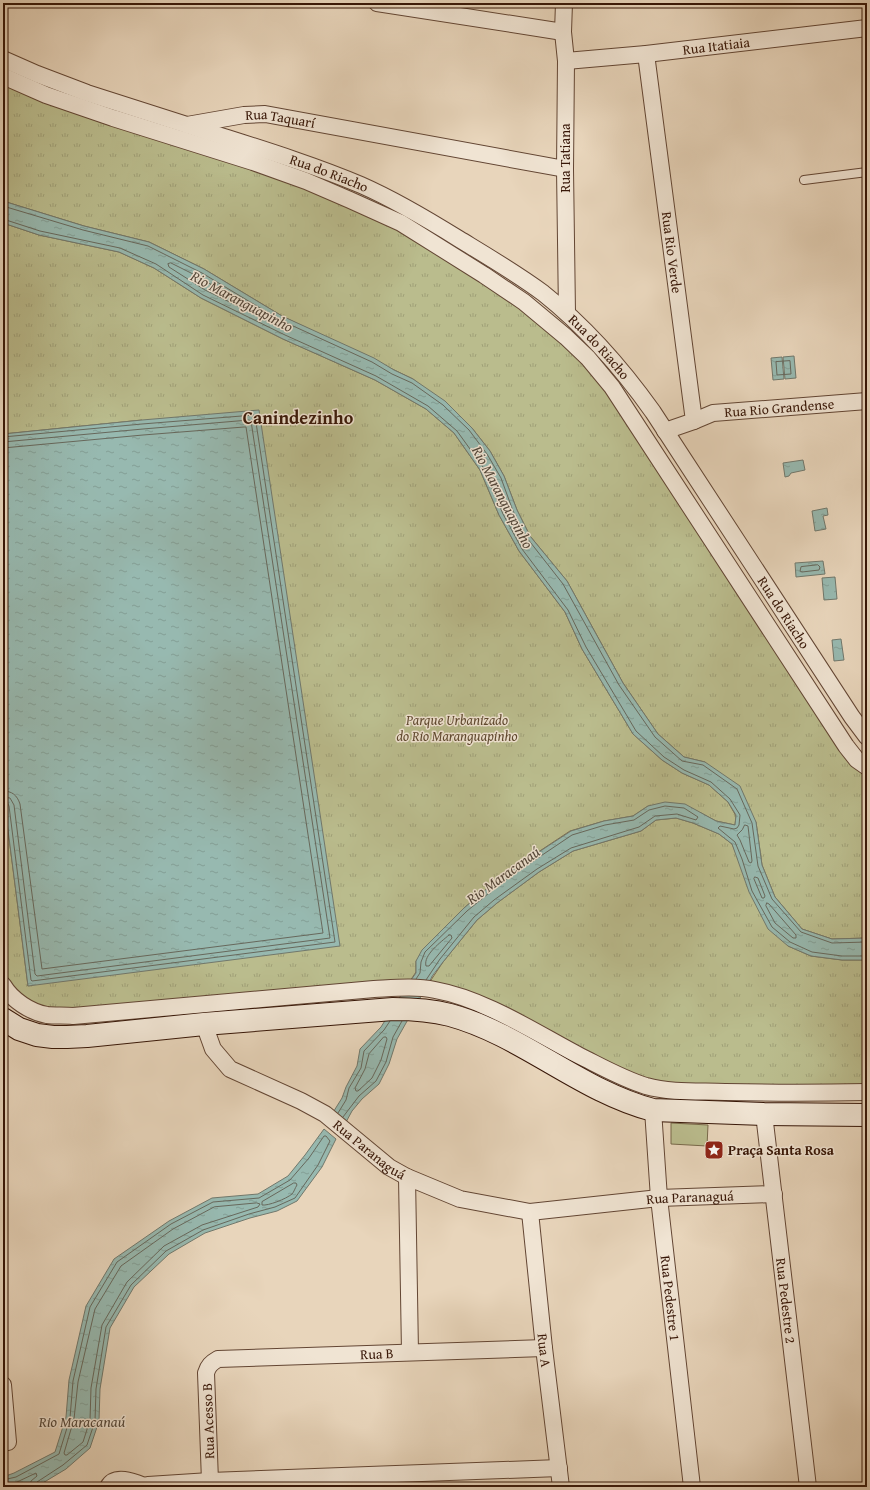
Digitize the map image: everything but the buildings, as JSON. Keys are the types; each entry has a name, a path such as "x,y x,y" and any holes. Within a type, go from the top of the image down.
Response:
{"main road":[{"path":"3,1019 19,1029 37,1035 53,1037 87,1036 204,1024 403,1009 450,1015 478,1024 513,1041 575,1077 605,1092 638,1106 653,1110 764,1114 867,1115"}],"street":[{"path":"377,3 563,32"},
{"name":"Rua Tatiana","path":"564,3 563,32 566,61 565,169 567,313"},
{"name":"Rua Itatiaia","path":"566,61 646,54 867,28"},
{"name":"Rua Rio Verde","path":"646,54 694,421"},
{"name":"Rua Taquarí","path":"3,59 87,93 187,125 244,115 265,114 565,169"},
{"path":"3,76 46,95 113,118 254,162 306,181 350,200 401,224 484,274 524,302 566,337 588,358 612,387 846,746 857,760 867,767"},
{"name":"Rua do Riacho","path":"187,125 316,168 393,200 508,269 542,292 567,313 599,344 630,380 852,717 867,737"},
{"name":"Rua Rio Grandense","path":"694,421 713,413 867,401"},
{"path":"665,431 694,421"},
{"path":"3,985 16,1000 30,1009 48,1015 73,1016 406,988 425,989 449,993 488,1007 618,1076 647,1086 689,1091 793,1093 867,1092"},
{"name":"Rua Paranaguá","path":"204,1024 213,1050 230,1069 302,1101 325,1114 389,1167 407,1177 460,1199 530,1212 659,1198 774,1194"},
{"name":"Rua Pedestre 1","path":"653,1110 659,1198 692,1487"},
{"name":"Rua Pedestre 2","path":"764,1114 808,1487"},
{"path":"407,1177 410,1352"},
{"name":"Rua A","path":"530,1212 544,1348 561,1487"},
{"name":"Rua B","path":"212,1362 222,1358 544,1348"},
{"name":"Rua Acesso B","path":"210,1481 206,1373 212,1362"},
{"path":"3,1385 8,1442"},
{"path":"108,1487 110,1483 128,1480 143,1487 210,1481 559,1468"}],"lane":[{"path":"804,180 867,172"}],"green space":[{"path":"3,76 306,181 484,274 588,358 867,767 867,938 832,939 802,929 775,897 762,865 756,822 705,762 684,757 658,734 623,683 567,581 530,536 517,510 504,476 490,451 472,428 413,379 282,316 204,269 149,242 84,226 3,201"},
{"name":"Parque Urbanizado do Rio Maranguapinho","path":"3,223 39,235 119,252 154,268 201,298 283,339 375,380 426,409 454,433 480,470 499,515 519,551 565,612 582,649 633,734 662,760 682,773 709,785 728,802 736,816 735,825 716,821 701,813 648,806 633,816 604,821 570,831 502,876 464,908 416,961 416,972 406,987 48,1015 3,985 3,791 28,986 142,420 3,434"},
{"path":"676,818 693,823 719,834 732,844 739,860 788,946 811,956 842,960 867,960 867,1092 670,1090 538,1034 425,989 443,962 477,920 539,872 573,851 641,831 656,820"},
{"path":"671,1123 708,1125 707,1146 671,1144"}],"water":[{"name":"Rio Maranguapinho","path":"3,201 84,226 149,242 204,269 282,316 374,358 413,379 445,401 472,428 490,451 504,476 517,510 530,536 567,581 623,683 658,734 684,757 705,762 740,786 756,822 762,865 775,897 802,929 832,939 867,938 867,960 842,960 811,956 788,946 768,929 749,892 732,844 719,834 693,823 676,818 656,820 641,831 573,851 539,872 477,920 433,975 397,1039 389,1064 379,1084 362,1099 352,1111 345,1124 332,1114 342,1098 357,1066 360,1049 381,1027 416,973 416,961 422,950 464,908 502,876 571,831 604,821 633,816 648,806 665,802 685,804 716,821 735,825 736,815 728,802 709,785 682,773 662,760 633,734 582,649 565,612 519,551 499,515 480,470 454,433 426,409 375,380 283,339 201,298 154,268 119,252 39,235 3,223"},
{"path":"794,356 796,378 785,379 783,357"},
{"path":"782,357 784,379 773,380 771,358"},
{"path":"259,410 340,946 28,986 3,791 3,434"},
{"path":"803,460 805,470 791,473 789,476 785,477 783,463"},
{"path":"827,508 828,515 823,516 826,529 815,531 812,511"},
{"path":"823,561 825,574 796,577 795,563"},
{"path":"835,577 837,599 824,600 822,578"},
{"path":"841,639 844,660 834,661 832,640"},
{"name":"Rio Maracanaú","path":"324,1129 336,1139 322,1167 297,1201 277,1211 205,1233 169,1254 134,1287 110,1328 100,1389 99,1421 90,1448 66,1469 36,1487 3,1487 3,1477 55,1452 66,1417 69,1380 86,1306 114,1259 169,1221 212,1198 258,1194 288,1176"}],"place":[{"name":"Praça Santa Rosa","path":"714,1150"}],"district":[{"name":"Canindezinho","path":"298,417"}]}
